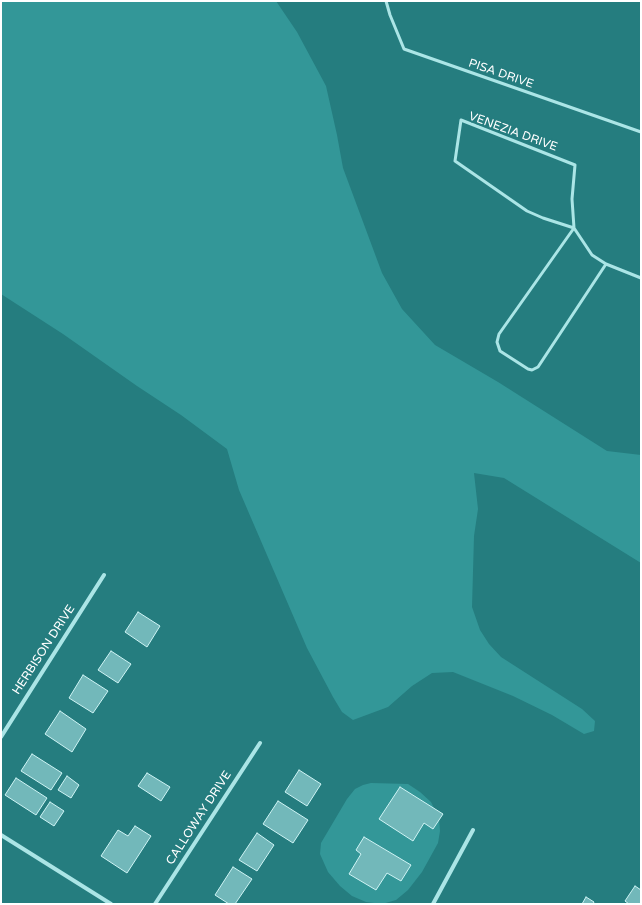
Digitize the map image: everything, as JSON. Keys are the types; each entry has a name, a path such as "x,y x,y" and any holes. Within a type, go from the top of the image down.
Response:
{"street":[{"name":"HERBISON DRIVE","path":"1,736 104,575"},
{"name":"CALLOWAY DRIVE","path":"155,904 260,743"},
{"path":"432,904 473,830"},
{"path":"1,834 111,904"}],"lane":[{"name":"PISA DRIVE","path":"386,1 404,49 641,132"},
{"name":"VENEZIA DRIVE","path":"574,228 527,211 455,162 461,120 575,165 572,199 574,228 592,256 606,264 641,278"},
{"path":"574,228 499,334 497,342 500,351 528,369 532,370 538,366 606,264"}],"shaded area":[{"path":"1,1 276,1 297,32 326,86 343,168 382,273 402,309 435,345 498,382 607,451 641,455 641,563 504,478 474,473 478,509 474,536 472,607 480,630 489,644 501,657 582,709 595,721 594,731 584,734 552,715 513,696 453,672 432,673 412,686 388,707 353,720 342,712 307,648 239,490 227,449 181,415 63,334 1,294"},
{"path":"371,783 408,784 431,802 439,818 440,831 438,843 422,872 408,890 396,900 382,904 366,902 352,896 340,886 328,872 320,854 321,843 347,799 355,789"}],"building":[{"path":"138,612 160,626 147,647 125,632"},
{"path":"111,651 131,664 118,683 98,670"},
{"path":"83,675 108,691 93,713 69,698"},
{"path":"60,711 86,729 72,752 45,734"},
{"path":"32,754 62,773 51,790 21,771"},
{"path":"299,770 321,784 307,806 285,792"},
{"path":"147,773 170,787 161,801 138,786"},
{"path":"67,776 79,785 71,798 58,790"},
{"path":"16,778 47,798 36,815 5,795"},
{"path":"400,787 443,814 433,829 424,823 413,841 379,819"},
{"path":"278,801 308,820 293,843 263,824"},
{"path":"50,802 64,811 54,826 40,817"},
{"path":"135,826 151,836 127,873 101,856 118,830 128,836"},
{"path":"257,833 274,845 257,871 239,860"},
{"path":"364,837 411,865 401,881 387,873 376,890 349,874 361,854 356,850"},
{"path":"233,867 252,879 235,904 229,904 215,895"},
{"path":"635,886 641,890 641,904 629,904 625,901"},
{"path":"586,897 594,902 593,904 582,904"}]}
